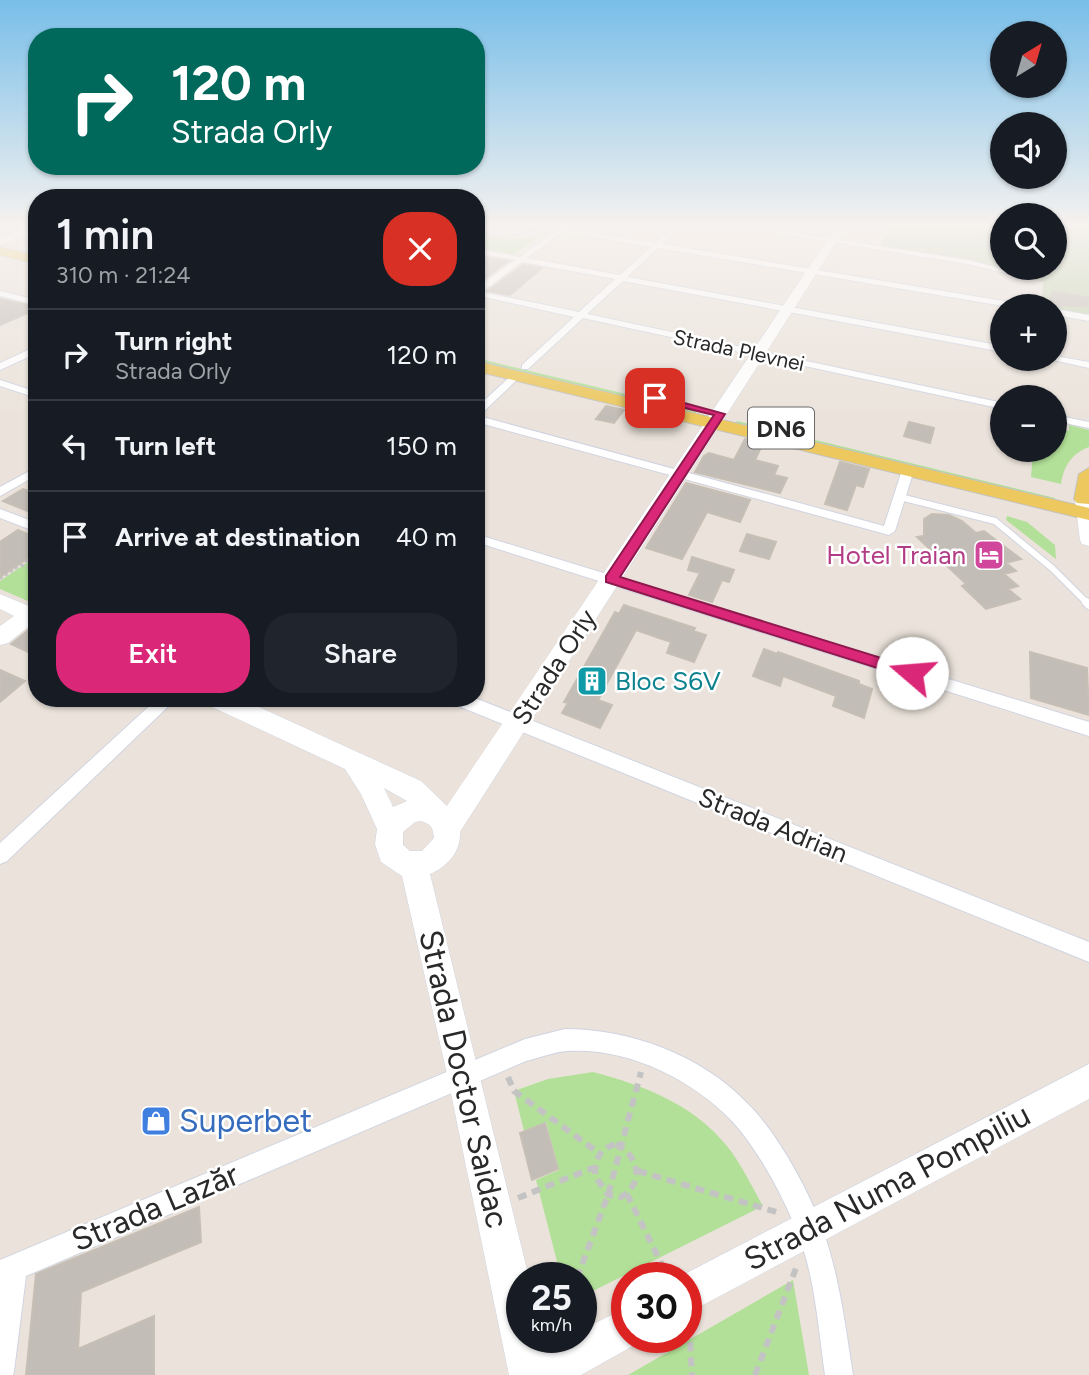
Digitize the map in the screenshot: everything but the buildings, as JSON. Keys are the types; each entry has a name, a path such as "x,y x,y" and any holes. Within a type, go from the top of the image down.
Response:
{"main road":[{"name":"DN6","path":"485,358 521,371 1087,507"},
{"name":"DN6","path":"485,367 521,371"},
{"name":"DN6","path":"717,419 908,470 1087,507"},
{"path":"1087,507 1089,474"}],"street":[{"path":"485,405 610,288"},
{"path":"676,288 990,347"},
{"name":"Strada Orly","path":"443,821 519,723 802,288"},
{"path":"910,288 990,301"},
{"path":"0,293 28,301"},
{"name":"Strada Plevnei","path":"485,294 990,404"},
{"path":"1067,314 1089,318"},
{"path":"0,367 28,353"},
{"path":"1067,361 1089,365"},
{"path":"0,383 28,392"},
{"path":"1067,420 1089,425"},
{"path":"485,421 889,531 908,470"},
{"path":"0,492 28,475"},
{"path":"1087,507 1089,540"},
{"path":"0,513 28,524"},
{"path":"485,541 1089,729"},
{"path":"0,601 28,612"},
{"path":"0,637 28,618"},
{"path":"0,855 159,707"},
{"path":"235,707 412,789 443,821 446,845 433,860 414,866 396,860 387,845 390,828 396,820 412,810 421,809 443,821"},
{"name":"Strada Adrian","path":"479,707 1089,952"},
{"path":"352,761 370,786 390,828"},
{"name":"Strada Doctor Saidac","path":"414,866 506,1263"},
{"name":"Strada Lazăr","path":"7,1271 525,1050 565,1040 595,1040 645,1053 708,1084 740,1112 780,1168 809,1227 825,1283 839,1375"},
{"name":"Strada Numa Pompiliu","path":"702,1285 1089,1081"},
{"path":"0,1371 7,1271"},
{"path":"538,1375 611,1336"},
{"name":"Strada Doctor Saidac","path":"525,1353 530,1375"}],"lane":[{"path":"900,497 995,522 1052,568 1089,605"}],"path":[{"path":"0,579 28,560"},
{"path":"21,565 28,568"},
{"path":"583,1262 623,1146 645,1053"},
{"path":"501,1060 514,1091 599,1153"},
{"path":"610,1145 623,1146 633,1156 638,1171 635,1185 627,1194 621,1197 608,1195 598,1183 595,1167 599,1153 610,1145"},
{"path":"494,1209 595,1167"},
{"path":"638,1171 763,1206 809,1227 793,1280 755,1375"},
{"path":"627,1194 660,1262"},
{"path":"691,1353 692,1375"}],"green space":[{"path":"1043,288 1089,288 1089,316 1067,312 1067,294 1042,294"},
{"path":"485,360 697,411 695,414 485,363"},
{"path":"737,421 1055,498 1055,500 736,423"},
{"path":"1069,425 1089,430 1089,447 1069,461 1061,484 1031,477 1032,462 1067,462"},
{"path":"1007,516 1027,522 1055,545 1056,559 1006,520"},
{"path":"28,562 28,601 0,589 0,581"},
{"path":"593,1072 648,1090 683,1108 714,1131 732,1153 763,1206 651,1262 611,1262 611,1282 597,1289 597,1262 557,1262 536,1180 559,1170 546,1122 524,1131 514,1091 548,1079"},
{"path":"793,1280 809,1375 628,1375 666,1353 702,1353 702,1332"}],"place":[{"name":"Hotel Traian","path":"989,555"},
{"name":"Bloc S6V","path":"592,681"},
{"name":"Superbet","path":"156,1121"}],"route":[{"path":"655,398 720,414 611,579 912,673"}]}
